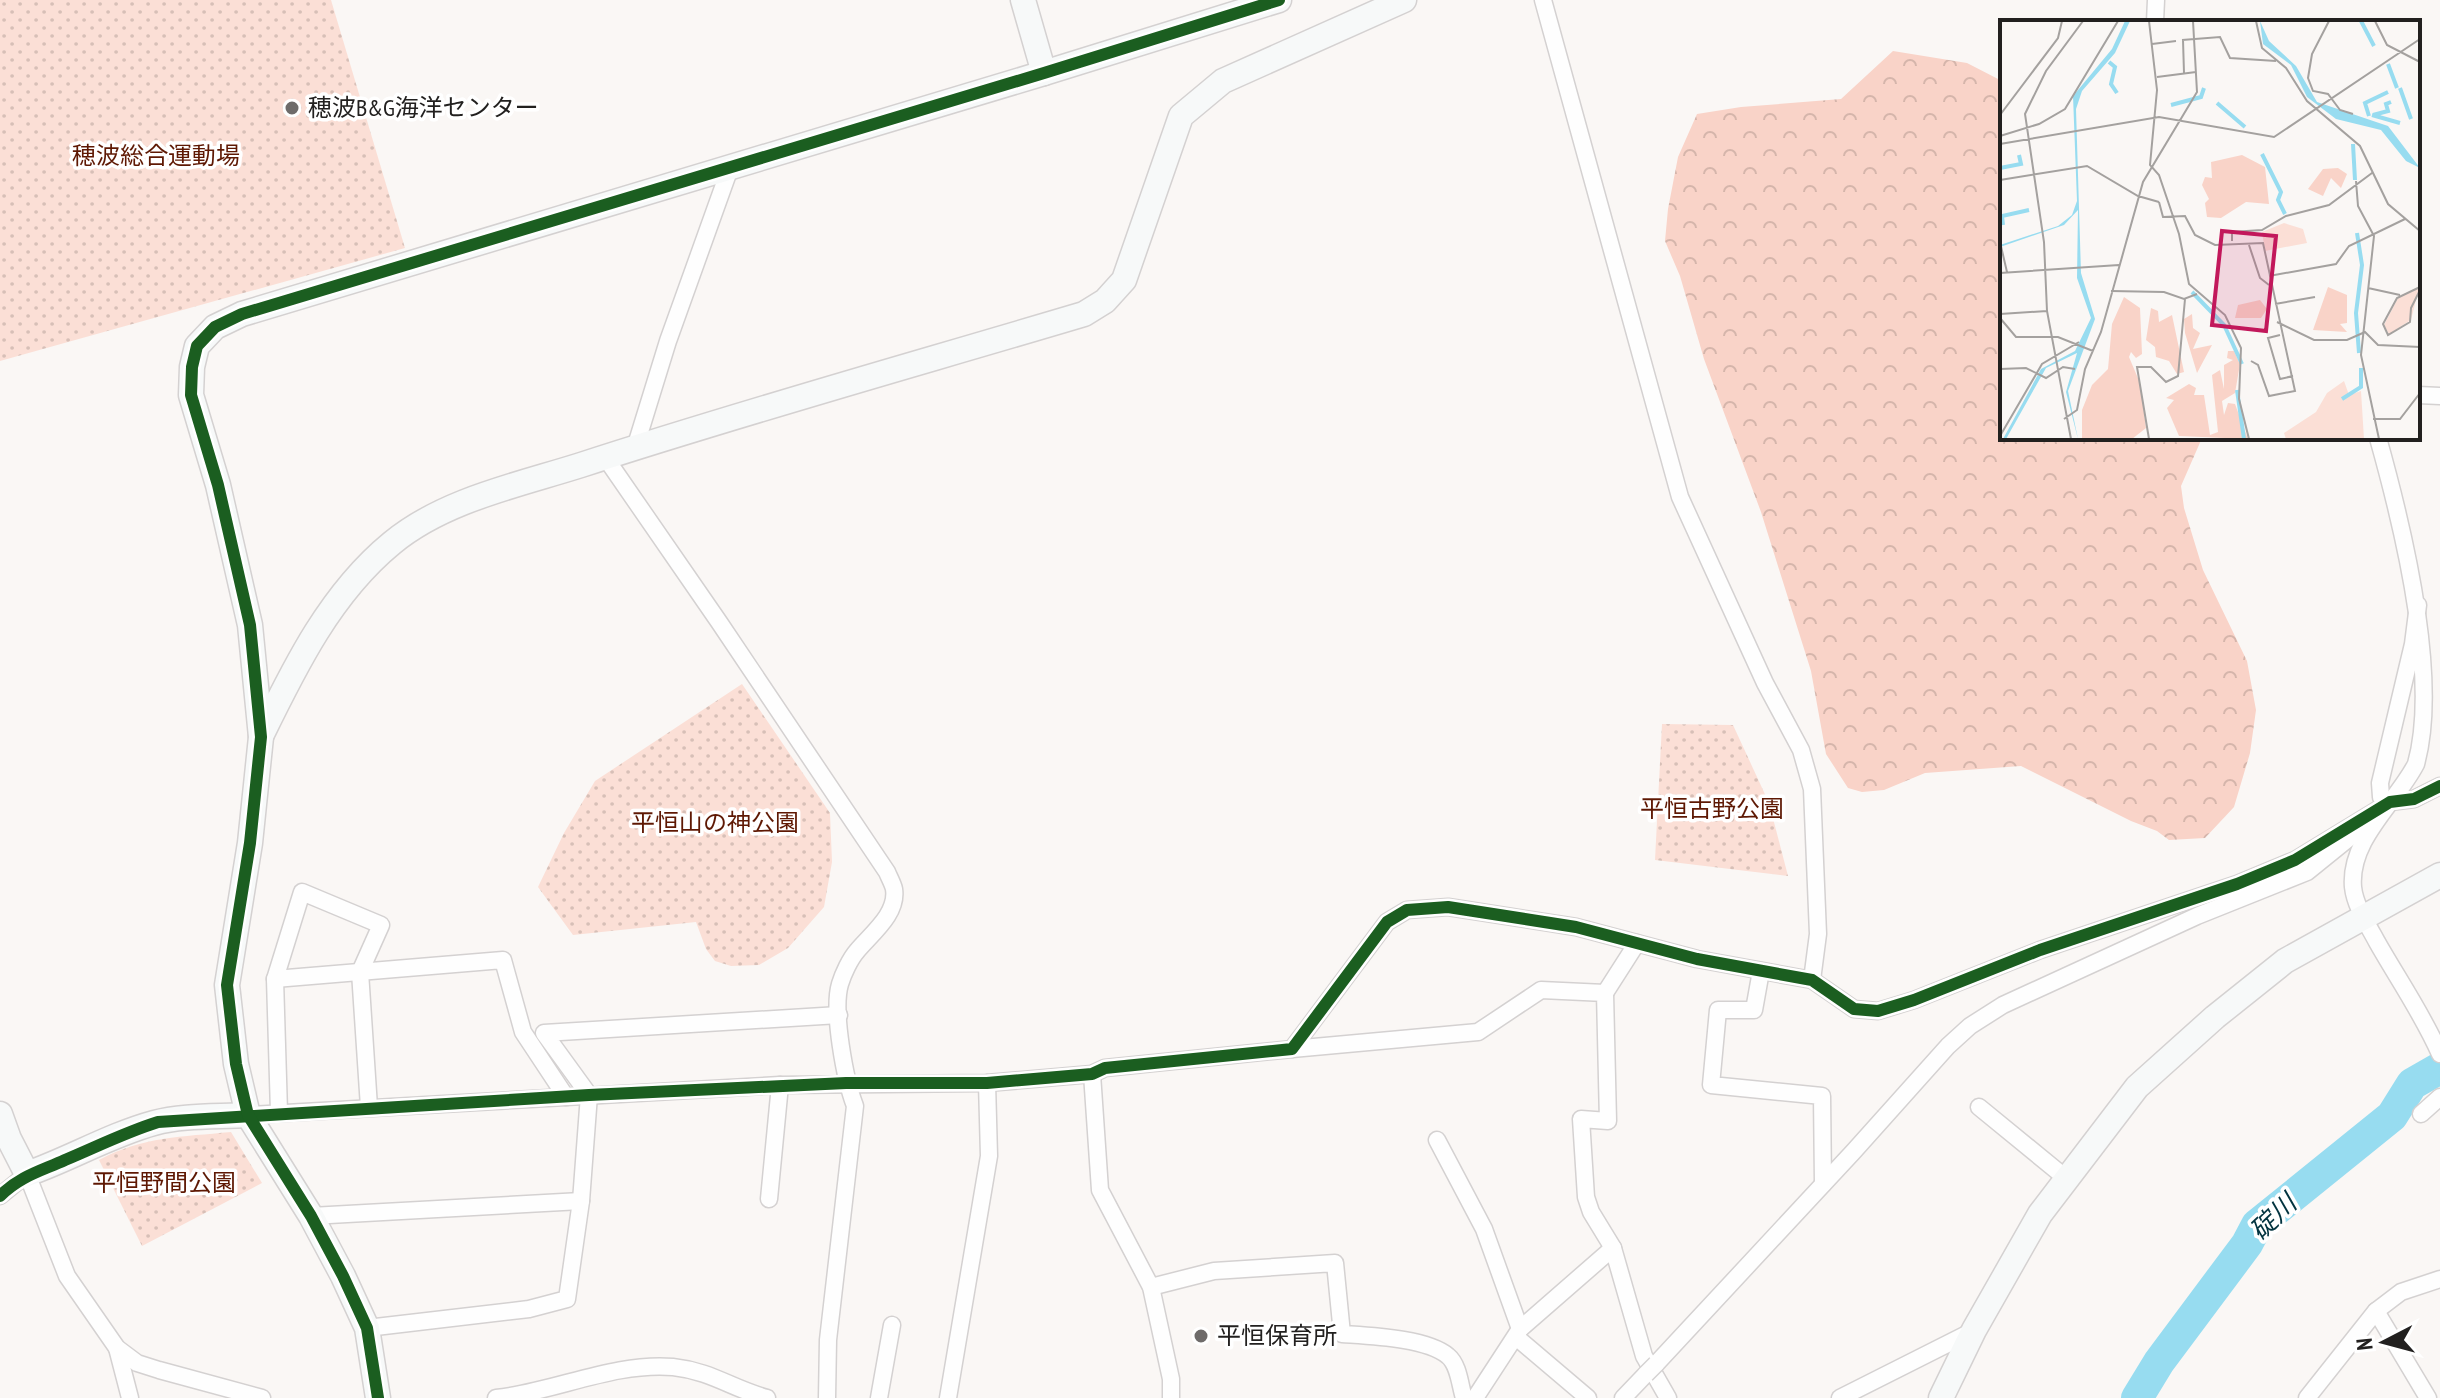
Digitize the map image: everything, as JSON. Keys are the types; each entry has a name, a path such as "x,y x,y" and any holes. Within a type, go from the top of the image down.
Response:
{"street":[{"path":"1023,0 1044,73"},
{"path":"378,1396 367,1328 311,1216 248,1115 236,1064 227,985 250,843 261,737 250,625 218,485 191,395 192,367 197,346 215,327 242,314 1279,0"},
{"path":"261,737 296,665 351,582 394,541 450,508 605,457 1084,314 1105,301 1124,280 1181,116 1223,81 1404,0"},
{"path":"1543,0 1680,497 1747,646 1801,750 1812,789 1818,934 1812,980"},
{"path":"2155,20 2156,0"},
{"path":"635,448 668,341 730,168"},
{"path":"2420,395 2440,396"},
{"path":"2379,440 2420,587 2429,634 2433,681 2430,722 2416,764 2360,850 2353,869 2353,889 2363,917 2439,1050"},
{"path":"605,457 751,669 887,872 894,888 893,905 877,930 854,953 839,986 846,1083 855,1106 828,1340 827,1398"},
{"path":"2390,802 2381,797 2380,783 2413,644 2420,587"},
{"path":"1292,1049 1387,922 1407,910 1448,907 1576,927 1697,959 1812,980 1854,1009 1878,1011 2040,950 2237,884 2295,860 2390,802 2414,799 2440,786"},
{"path":"1623,1398 1948,1046 1970,1026 2003,1005 2183,922 2307,872 2335,852 2390,802"},
{"path":"1941,1398 1974,1330 2040,1214 2137,1087 2215,1017 2285,961 2440,875"},
{"path":"279,1112 275,979 302,892 381,925 360,972 369,1107"},
{"path":"1637,943 1605,993 1608,1121 1581,1119 1586,1197 1591,1212 1613,1248 1644,1356 1668,1398"},
{"path":"275,979 503,960 523,1032 566,1097"},
{"path":"1761,971 1754,1010 1718,1010 1711,1085 1822,1096 1823,1184"},
{"path":"0,1196 27,1174 62,1162 131,1130 158,1122 279,1112 780,1085 987,1083 1092,1074 1105,1068 1478,1032 1541,990 1605,993"},
{"path":"367,1328 529,1309 567,1299 581,1201 589,1095 544,1033 839,1015"},
{"path":"1092,1074 1100,1190 1151,1287 1171,1379 1171,1398"},
{"path":"948,1398 989,1156 987,1083"},
{"path":"769,1199 780,1085"},
{"path":"2421,1114 2440,1097"},
{"path":"1979,1107 2067,1179"},
{"path":"0,1114 67,1276 117,1348 137,1363 262,1398"},
{"path":"1437,1140 1484,1229 1518,1333 1588,1398"},
{"path":"311,1216 581,1201"},
{"path":"1475,1398 1518,1333 1613,1248"},
{"path":"1151,1287 1214,1271 1335,1263 1342,1334 1431,1347 1450,1357 1464,1398"},
{"path":"2307,1398 2376,1311 2401,1292 2440,1279"},
{"path":"2376,1311 2428,1398"},
{"path":"879,1398 892,1325"},
{"path":"1840,1398 1974,1330"},
{"path":"117,1348 130,1398"},
{"path":"496,1398 517,1396 637,1367 673,1367 710,1374 767,1398"}],"green space":[{"name":"穂波総合運動場","path":"0,0 331,0 405,248 0,361"},
{"path":"1893,51 1967,63 2000,80 2000,440 2201,440 2181,486 2184,508 2203,570 2247,661 2256,710 2250,753 2234,807 2205,838 2169,840 2157,831 2021,766 1925,773 1884,790 1862,792 1848,788 1826,754 1811,671 1761,512 1704,359 1680,276 1665,241 1678,157 1697,114 1741,107 1841,99"},
{"name":"平恒山の神公園","path":"742,684 830,813 832,862 824,907 788,948 759,965 731,966 715,961 706,949 696,922 573,935 538,887 564,833 595,781"},
{"name":"平恒古野公園","path":"1662,724 1733,725 1769,803 1788,876 1655,860"},
{"name":"平恒野間公園","path":"231,1132 262,1183 142,1246 99,1160 147,1142"}],"waterway":[{"name":"碇川","path":"2137,1398 2159,1362 2247,1244 2257,1225 2392,1116 2412,1084 2440,1068"}],"cycle path":[{"path":"378,1398 367,1328 311,1216 248,1115 236,1064 227,985 250,843 261,737 250,625 218,485 191,395 192,367 197,346 215,327 242,314 1279,0"},
{"path":"0,1196 31,1175 158,1122 589,1095 846,1083 987,1083 1092,1074 1105,1068 1292,1049 1387,922 1407,910 1448,907 1576,927 1697,959 1812,980 1854,1009 1878,1011 2040,950 2237,884 2295,860 2390,802 2414,799 2440,786"}],"place":[{"name":"穂波B&G海洋センター","path":"292,108"},
{"name":"平恒保育所","path":"1201,1336"}]}
